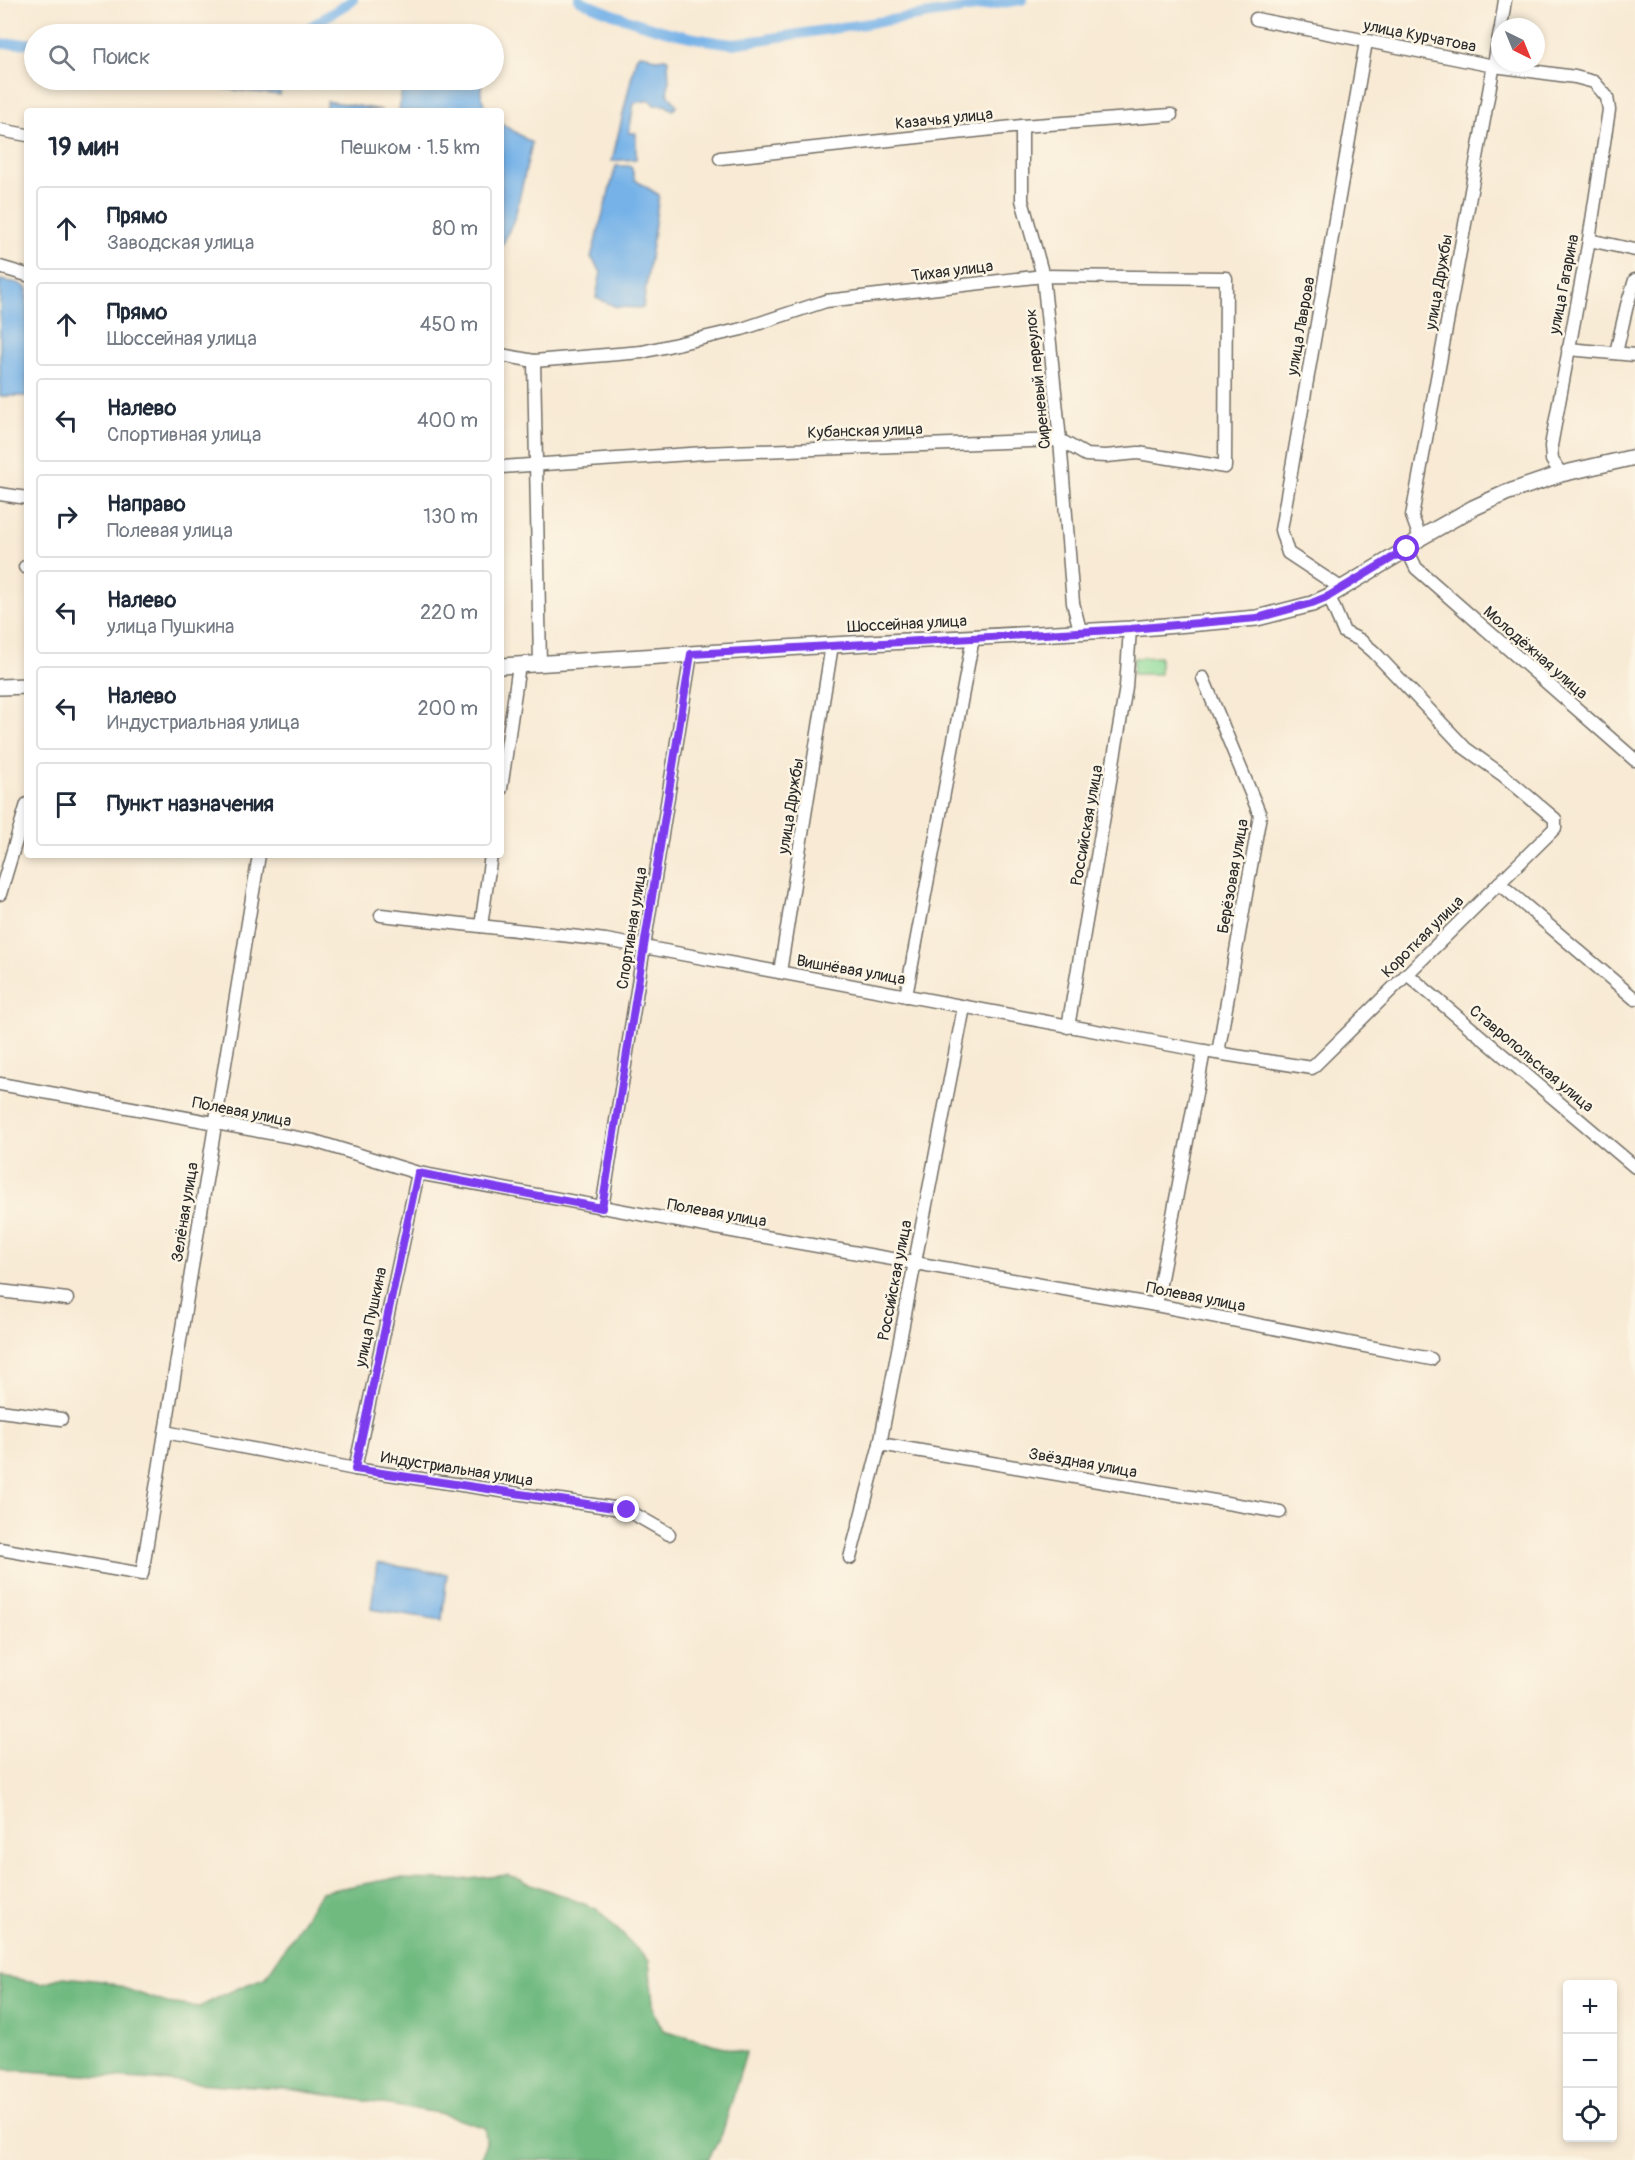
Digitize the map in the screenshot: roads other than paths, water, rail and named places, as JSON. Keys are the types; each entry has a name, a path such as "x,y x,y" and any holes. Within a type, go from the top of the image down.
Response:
{"main road":[{"name":"Шоссейная улица","path":"504,666 1080,630 1130,629 1257,618 1312,603 1335,592 1407,549 1420,538 1481,505 1562,474 1635,457"},
{"path":"0,687 24,686"}],"street":[{"path":"1502,18 1505,0"},
{"name":"улица Курчатова","path":"1256,19 1491,65"},
{"name":"улица Лаврова","path":"1335,592 1288,553 1281,530 1366,42"},
{"name":"улица Дружбы","path":"1420,538 1412,516 1493,72"},
{"name":"улица Курчатова","path":"1538,72 1594,82 1607,97"},
{"name":"улица Гагарина","path":"1562,474 1552,460 1551,446 1609,111 1607,97"},
{"name":"Казачья улица","path":"720,158 1022,126 1171,115"},
{"name":"Сиреневый переулок","path":"1022,126 1022,200 1043,276 1060,440 1073,603 1080,630"},
{"path":"0,130 24,134"},
{"path":"1588,240 1635,250"},
{"path":"0,267 24,273"},
{"name":"Тихая улица","path":"504,356 534,361 642,352 742,329 826,301 1043,276 1226,278 1225,467 1138,453 1086,455 1060,440"},
{"path":"1616,353 1635,280"},
{"path":"1568,349 1635,355"},
{"path":"534,361 540,663"},
{"name":"Кубанская улица","path":"504,467 704,453 1060,440"},
{"path":"0,494 24,498"},
{"name":"Молодёжная улица","path":"1407,549 1416,568 1635,760"},
{"name":"Короткая улица","path":"1312,1068 1555,828 1555,819 1504,776 1465,748 1366,645 1344,632 1335,592"},
{"name":"Российская улица","path":"1068,1027 1126,687 1130,629"},
{"path":"906,996 974,638"},
{"name":"улица Дружбы","path":"780,972 832,645"},
{"name":"Спортивная улица","path":"602,1208 691,654"},
{"path":"504,768 519,665"},
{"name":"Берёзовая улица","path":"1203,678 1260,815 1218,1053"},
{"path":"0,894 24,814"},
{"name":"Зелёная улица","path":"0,1549 142,1574 259,858"},
{"path":"481,926 491,858"},
{"path":"1499,883 1635,999"},
{"name":"Вишнёвая улица","path":"381,915 645,946 1068,1027 1312,1068"},
{"name":"Ставропольская улица","path":"1407,974 1635,1167"},
{"name":"Российская улица","path":"850,1558 880,1444 964,1007"},
{"path":"1156,1305 1204,1051"},
{"name":"Полевая улица","path":"0,1084 314,1142 418,1173 602,1208 1156,1305 1431,1359"},
{"name":"улица Пушкина","path":"355,1469 418,1173"},
{"path":"0,1291 67,1299"},
{"path":"0,1411 61,1419"},
{"name":"Индустриальная улица","path":"165,1432 355,1469 627,1510 669,1534"},
{"name":"Звёздная улица","path":"880,1444 1280,1512"}],"water":[{"path":"639,54 668,60 667,92 677,106 673,110 665,105 654,105 650,100 634,103 629,133 636,133 636,159 612,161 636,58"},
{"path":"237,90 281,90 280,95"},
{"path":"402,90 481,90 485,108 399,108"},
{"path":"327,101 370,108 326,108"},
{"path":"504,125 532,143 515,217 504,241"},
{"path":"616,166 631,166 635,180 659,195 643,308 617,307 596,298 601,272 591,257"},
{"path":"0,280 24,286 24,396 0,396"},
{"path":"377,1563 447,1574 442,1620 371,1609"}],"waterway":[{"path":"315,24 353,0"},
{"path":"579,0 654,28 693,38 733,44 1022,0"},
{"path":"0,44 24,43"}]}
